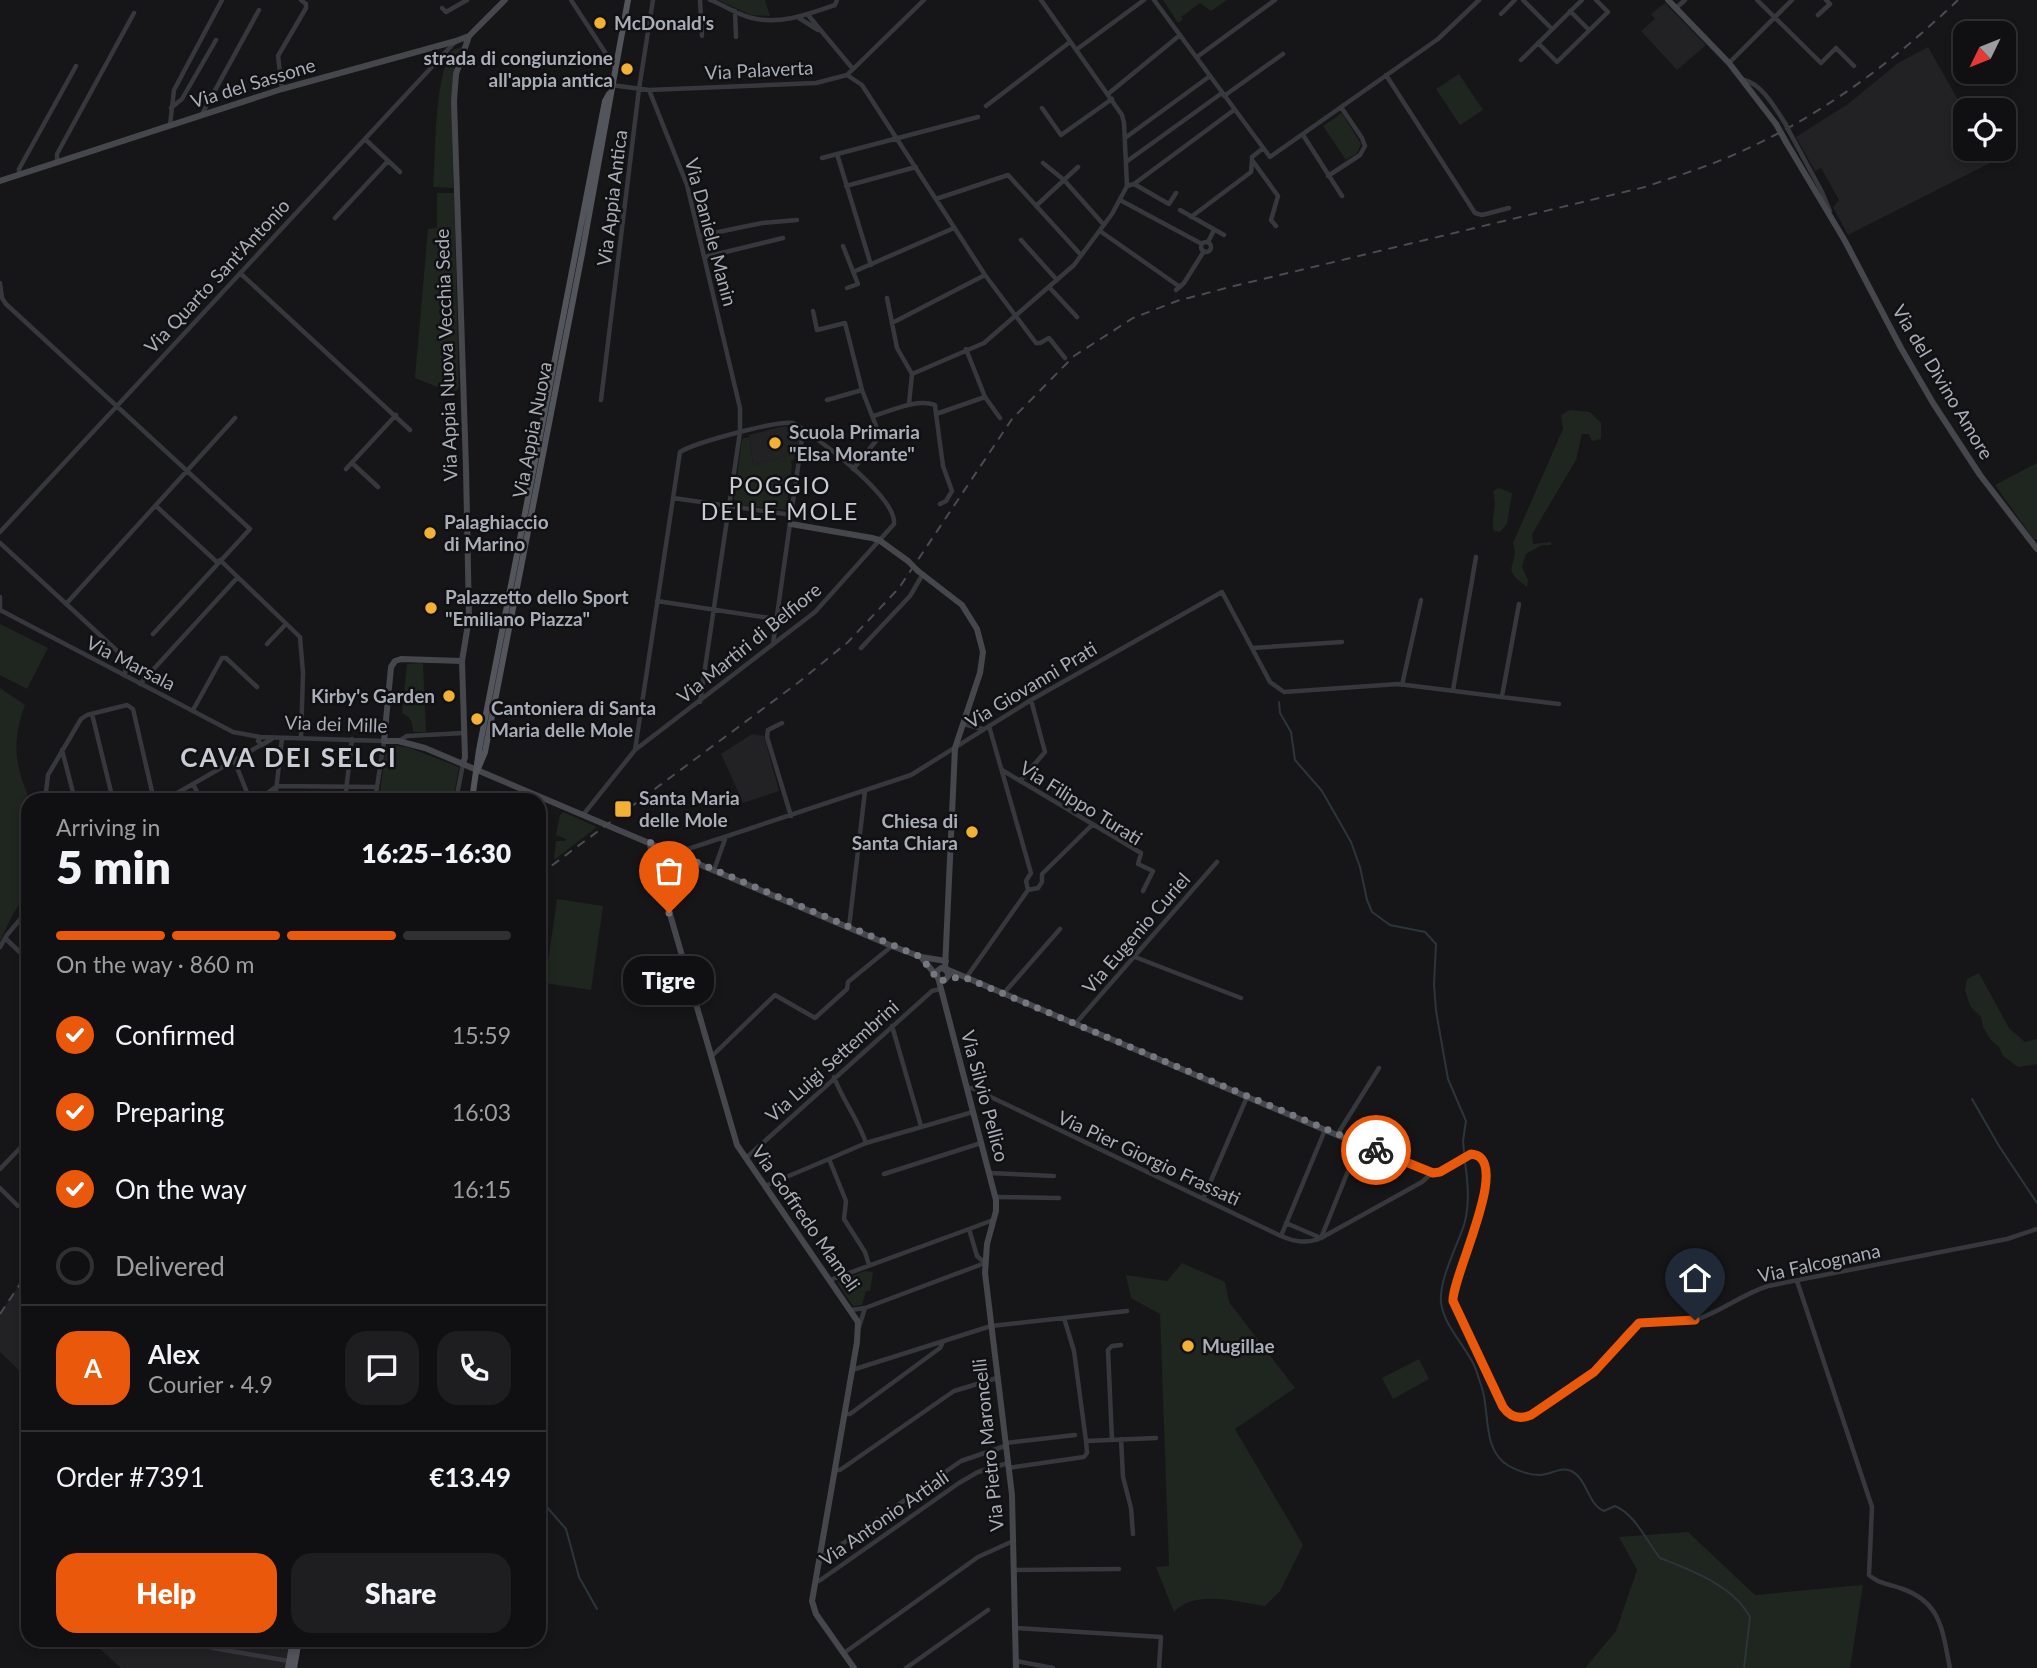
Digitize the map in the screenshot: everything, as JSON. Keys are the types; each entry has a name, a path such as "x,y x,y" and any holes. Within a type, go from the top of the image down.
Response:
{"main road":[{"name":"Via Appia Nuova","path":"473,793 479,748 605,101 610,93 630,0"},
{"path":"288,1665 292,1647"},
{"path":"294,1668 298,1647"}],"street":[{"path":"170,125 175,87 222,0"},
{"path":"282,89 278,56 306,8 306,4 301,0"},
{"path":"442,8 446,12 467,0"},
{"name":"Via del Sassone","path":"0,181 282,89 456,41 468,36 505,0"},
{"path":"571,0 614,66"},
{"name":"Via Appia Antica","path":"601,400 639,89 653,0"},
{"path":"700,0 702,36"},
{"path":"710,0 752,18 782,20 808,15 835,5 837,0"},
{"path":"924,0 847,75 862,85 985,275 1015,315 1036,342 1040,343 1049,338 1066,358"},
{"path":"912,374 988,340 1056,281 1100,231 1127,186 1124,118 1041,0"},
{"path":"1076,50 1144,0"},
{"path":"1154,0 1268,156 1273,156 1438,39 1479,0"},
{"path":"1197,58 1275,0"},
{"path":"1468,0 1473,8"},
{"path":"1501,14 1516,0"},
{"path":"1523,0 1552,29"},
{"path":"1521,60 1582,0"},
{"path":"1538,43 1557,62 1608,12 1596,0"},
{"name":"Via del Divino Amore","path":"1668,0 1744,80 1776,124 1834,222 1933,403 1980,475 2037,550"},
{"path":"1676,8 1685,0"},
{"path":"1757,0 1821,63 1836,48 1854,66"},
{"path":"1729,63 1792,0"},
{"path":"1818,15 1830,4 1826,0"},
{"path":"202,114 259,10"},
{"path":"735,11 736,37"},
{"path":"1570,11 1589,30"},
{"path":"57,162 57,154 134,13"},
{"path":"808,15 853,69"},
{"path":"797,17 821,32"},
{"path":"1042,108 1061,135 1180,35"},
{"name":"Via Appia Nuova Vecchia Sede","path":"464,761 462,661 468,618 466,468 454,101 456,74 468,36"},
{"path":"171,108 182,99 216,40"},
{"name":"Via Quarto Sant'Antonio","path":"0,532 456,41"},
{"path":"986,106 1003,90 1070,42"},
{"path":"1126,162 1283,54"},
{"path":"19,175 19,169 76,66"},
{"name":"Via Palaverta","path":"611,85 649,90 816,83 847,75"},
{"path":"1386,75 1475,214 1482,215 1509,208"},
{"path":"1124,138 1210,76"},
{"name":"Via del Divino Amore","path":"1744,80 1752,82 1766,96 1785,123 1822,192 1834,222"},
{"name":"Via Daniele Manin","path":"649,90 682,168 740,408 740,432 700,702"},
{"path":"1328,176 1360,155 1364,149 1362,138 1341,107"},
{"path":"1127,186 1134,184 1234,110"},
{"path":"822,158 978,117"},
{"path":"1303,135 1342,196"},
{"path":"365,139 400,172"},
{"path":"1191,217 1251,172 1252,157 1262,149"},
{"path":"837,154 872,265"},
{"path":"1252,160 1278,196 1271,220 1276,226"},
{"path":"335,218 388,161"},
{"path":"1043,163 1064,180 1104,225"},
{"path":"846,186 916,167"},
{"path":"1036,206 1078,167"},
{"path":"936,199 1007,175 1081,255"},
{"path":"1134,184 1169,204 1176,192"},
{"path":"1120,200 1205,243 1211,249 1204,251"},
{"path":"1180,211 1224,235"},
{"path":"699,236 797,219"},
{"path":"853,272 954,228"},
{"path":"1100,231 1178,288 1185,283 1214,230"},
{"path":"705,257 783,238"},
{"path":"1020,240 1056,281"},
{"path":"842,246 858,284 847,288"},
{"path":"240,272 410,430"},
{"path":"892,323 985,275"},
{"path":"0,283 5,303 250,529 153,634"},
{"path":"1049,287 1077,317"},
{"path":"887,298 897,348 912,374 911,400 908,405"},
{"path":"813,311 817,330 845,323 862,390 880,438 853,469"},
{"path":"967,349 985,397 1000,418"},
{"path":"827,400 862,390"},
{"path":"936,414 985,397"},
{"path":"873,416 908,405 933,403 943,466 952,491 946,501 940,503"},
{"path":"346,469 396,415"},
{"path":"66,604 235,418"},
{"path":"635,750 678,456 682,450 740,432 785,422 793,423 803,430 773,644"},
{"name":"Via Martiri di Belfiore","path":"583,815 635,750 827,601 894,524 893,514 876,489 803,430"},
{"path":"352,463 378,487"},
{"path":"673,498 792,515"},
{"path":"156,506 298,635 303,673 301,738"},
{"path":"791,524 880,540 962,605 971,617 981,641 983,662 955,748 947,979"},
{"path":"0,543 126,659 125,676"},
{"path":"1452,691 1476,557"},
{"path":"860,648 910,596 921,573"},
{"path":"140,684 237,578"},
{"name":"Via Giovanni Prati","path":"676,853 911,775 1031,700 1222,592 1272,685 1284,692 1402,685 1559,704"},
{"path":"0,597 0,610"},
{"path":"1402,685 1421,600"},
{"path":"657,601 776,619"},
{"path":"1502,696 1519,604"},
{"name":"Via Marsala","path":"0,610 233,732 252,736 260,741"},
{"path":"267,644 286,624"},
{"path":"1251,648 1342,642"},
{"path":"193,710 222,658 226,658 257,687"},
{"path":"377,793 391,667 395,661 401,659 462,661"},
{"path":"1020,781 1045,751 1031,700"},
{"path":"46,793 47,779 80,720 127,705 133,709 152,793"},
{"path":"92,714 111,793"},
{"path":"782,723 768,730 767,737 791,816"},
{"path":"963,724 986,727 1002,770 1031,873 1026,881 1028,890"},
{"path":"386,727 398,741"},
{"name":"Via dei Mille","path":"398,741 407,736 464,733"},
{"name":"Via dei Mille","path":"177,793 234,760 260,741 273,738 398,741 464,761"},
{"path":"276,793 282,738"},
{"path":"346,793 352,739"},
{"path":"62,750 73,793"},
{"path":"234,760 247,793"},
{"path":"457,793 464,761 477,771 530,793"},
{"name":"Via Filippo Turati","path":"1002,770 1141,853 1138,863 1153,871 1143,891"},
{"path":"193,784 198,793"},
{"path":"268,793 277,786 377,788"},
{"path":"849,928 865,791"},
{"path":"546,800 892,946 946,966 965,977 1325,1130 1436,1172"},
{"path":"921,957 937,977 965,977 1028,890 1038,888 1042,883 1042,874 1092,825"},
{"path":"714,870 726,838"},
{"name":"Via Goffredo Mameli","path":"649,842 737,1145 851,1310 858,1328"},
{"name":"Via Eugenio Curiel","path":"1076,1023 1217,862"},
{"path":"0,947 21,919"},
{"path":"1004,993 1060,929"},
{"path":"5,938 21,953"},
{"path":"710,1058 775,995 815,1018 847,989 848,982 892,946"},
{"path":"1135,957 1241,998"},
{"path":"937,977 939,969 946,966"},
{"name":"Via Silvio Pellico","path":"937,977 996,1197 993,1220"},
{"name":"Via Luigi Settembrini","path":"745,1158 932,991 940,989"},
{"path":"892,1026 921,1126"},
{"path":"1337,1135 1379,1068"},
{"path":"834,1077 844,1103 859,1123 866,1143"},
{"name":"Via Pier Giorgio Frassati","path":"967,1089 972,1088 1281,1236 1302,1242 1321,1238 1436,1172"},
{"path":"1203,1199 1248,1096"},
{"path":"765,1186 866,1143 973,1112"},
{"path":"1281,1236 1325,1130"},
{"path":"884,1174 981,1143"},
{"path":"1286,1223 1321,1238 1359,1144"},
{"path":"0,1169 21,1147"},
{"name":"Via Falcognana","path":"1436,1172 1474,1154 1480,1156 1486,1166 1486,1192 1455,1284 1453,1301 1503,1407 1516,1417 1529,1416 1546,1407 1590,1376 1639,1323 1692,1321 1755,1290 2007,1239 2035,1230"},
{"path":"829,1159 846,1201 844,1220 865,1252 869,1265"},
{"path":"989,1173 1054,1176"},
{"path":"0,1188 18,1206"},
{"path":"996,1197 1059,1198"},
{"path":"830,1280 993,1220"},
{"name":"Via Pietro Maroncelli","path":"993,1220 986,1244 985,1263 1014,1541 1016,1665"},
{"path":"851,1310 985,1263 977,1255 970,1229"},
{"path":"1797,1281 1872,1507 1869,1575 1913,1593 1931,1607 1942,1625 1950,1668"},
{"name":"Via Goffredo Mameli","path":"854,1668 814,1609 812,1601 858,1328 865,1307"},
{"path":"852,1370 991,1326 1127,1311"},
{"path":"1064,1318 1074,1351 1086,1441 1156,1438"},
{"path":"844,1414 850,1413 940,1348 943,1342"},
{"path":"1112,1440 1108,1350 1111,1346 1121,1345"},
{"path":"834,1470 840,1470 954,1391 997,1378"},
{"path":"818,1559 821,1560 961,1461 1005,1445 1075,1435"},
{"path":"1121,1439 1123,1477 1131,1508 1133,1534"},
{"name":"Via Antonio Artiali","path":"816,1580 819,1581 969,1476 1008,1466 1084,1457 1087,1453 1086,1441"},
{"path":"844,1653 978,1558 1014,1541"},
{"path":"1015,1570 1119,1569"},
{"path":"906,1668 988,1610"},
{"path":"1016,1628 1161,1637 1159,1668"},
{"path":"209,1647 288,1665"},
{"path":"1016,1665 1053,1668"}],"shaded area":[{"path":"718,0 765,0 770,16 751,15"},
{"path":"1163,0 1227,0 1211,11 1200,3 1181,17 1183,19 1178,23"},
{"path":"1665,3 1706,45 1677,70 1641,31 1655,19 1651,14"},
{"path":"461,47 452,85 453,188 433,187 441,81 451,51"},
{"path":"1928,47 1957,98 1953,98 1953,161 1994,161 1848,235 1833,207 1839,200 1821,168 1815,171 1796,137 1848,104 1898,63"},
{"path":"1459,74 1483,110 1460,125 1436,89"},
{"path":"1342,113 1361,144 1357,153 1346,160 1323,126"},
{"path":"437,193 454,193 459,387 456,391 415,378 428,229 437,228"},
{"path":"1570,410 1590,412 1601,423 1601,439 1592,441 1589,434 1582,434 1576,460 1532,534 1533,544 1551,542 1551,545 1542,545 1526,554 1522,567 1528,580 1527,587 1511,570 1515,551 1513,543 1563,429 1561,415"},
{"name":"Scuola Primaria \"Elsa Morante\"","path":"784,426 797,429 801,434 798,450 793,452 794,454 753,465 749,435"},
{"path":"749,437 753,465 794,454 786,510 740,505 734,499 742,439"},
{"path":"2037,463 2037,539 2034,540 1995,485"},
{"path":"1499,488 1512,493 1507,524 1500,532 1494,531 1493,521 1493,491"},
{"path":"0,624 48,648 27,689 0,675"},
{"path":"407,664 423,664 426,732 413,732 410,720 402,713"},
{"path":"0,688 25,705 18,730 17,753 27,793 21,793 21,902 0,941"},
{"path":"752,734 764,736 779,791 743,803 721,754"},
{"path":"391,745 410,748 459,767 454,793 380,793 385,754"},
{"path":"563,812 597,827 554,860 556,841 566,839 556,835"},
{"path":"557,899 603,906 591,990 546,983"},
{"path":"1979,973 2009,1028 2025,1042 2037,1039 2037,1064 2018,1067 2003,1056 1999,1047 1990,1039 1981,1017 1970,1006 1965,990 1967,979"},
{"path":"1182,1263 1225,1282 1229,1302 1295,1388 1235,1429 1303,1545 1280,1591 1265,1606 1205,1599 1183,1605 1174,1612 1156,1567 1169,1566 1160,1314 1131,1298 1126,1275 1167,1281"},
{"path":"865,1271 873,1272 870,1291 866,1291 862,1305 853,1306 838,1281 843,1280 845,1283 851,1280 850,1277"},
{"path":"21,1282 21,1372 0,1352 0,1314"},
{"path":"1419,1359 1429,1379 1393,1399 1382,1378"},
{"path":"1688,1532 1755,1595 1863,1585 1850,1668 1585,1668 1616,1631 1637,1570 1619,1537"},
{"path":"98,1647 298,1647 294,1668 121,1668"}],"waterway":[{"path":"1279,702 1280,713 1291,732 1295,760 1322,791 1351,842 1372,912 1390,925 1425,932 1436,944 1436,1011 1448,1079 1466,1121 1464,1152"},
{"path":"1972,1099 2037,1203"},
{"path":"1465,1162 1468,1194 1466,1217 1446,1274 1441,1302 1449,1326 1477,1372 1484,1398 1488,1431 1495,1451 1500,1459 1520,1471 1540,1475 1571,1471 1581,1480 1598,1508 1604,1511 1615,1506 1629,1515 1660,1558 1710,1580 1733,1596 1750,1617 1744,1668"},
{"path":"546,1506 566,1529 579,1577 597,1609"}],"railway":[{"path":"546,870 799,682 848,642 899,588 1012,419 1074,356 1133,318 1177,301 1230,287 1645,187 1731,156 1793,125 1852,88 1933,24 1958,0"},
{"path":"0,1314 21,1282"}],"way so far":[{"path":"669,913 649,842 921,957 939,981 966,978 1376,1150"}],"place":[{"name":"McDonald's","path":"600,23"},
{"name":"strada di congiunzione all'appia antica","path":"627,69"},
{"name":"Scuola Primaria \"Elsa Morante\"","path":"775,443"},
{"name":"Palaghiaccio di Marino","path":"430,533"},
{"name":"Palazzetto dello Sport \"Emiliano Piazza\"","path":"431,608"},
{"name":"Kirby's Garden","path":"449,696"},
{"name":"Cantoniera di Santa Maria delle Mole","path":"477,719"},
{"name":"Santa Maria delle Mole","path":"623,809"},
{"name":"Chiesa di Santa Chiara","path":"972,832"},
{"name":"Tigre","path":"669,913"},
{"name":"Mugillae","path":"1188,1346"}],"district":[{"name":"POGGIO DELLE MOLE","path":"780,499"},
{"name":"CAVA DEI SELCI","path":"289,758"}],"route":[{"path":"1376,1150 1433,1173 1440,1172 1471,1154 1480,1156 1485,1161 1486,1192 1453,1290 1453,1301 1503,1407 1512,1416 1523,1418 1531,1415 1586,1379 1639,1323 1695,1320"}]}
